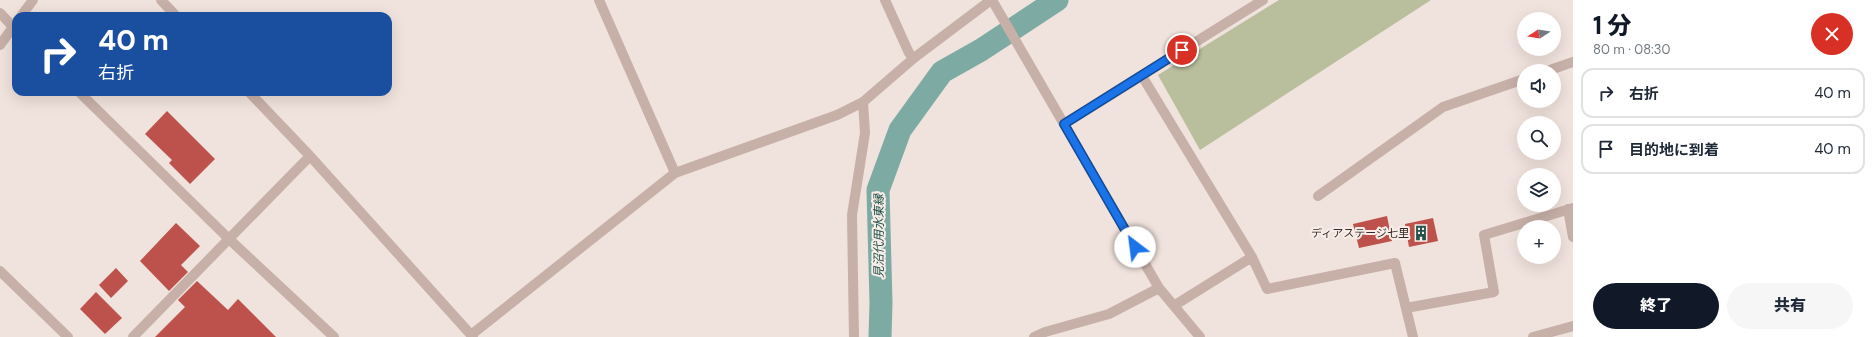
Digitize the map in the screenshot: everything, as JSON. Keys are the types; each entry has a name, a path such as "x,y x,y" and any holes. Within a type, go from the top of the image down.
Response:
{"street":[{"path":"24,12 33,0"},
{"path":"161,0 172,12"},
{"path":"599,0 674,173"},
{"path":"885,0 909,53 914,58"},
{"path":"253,96 310,156 472,336 674,173 837,115 862,102 914,58 991,0 1000,12 1159,288 1175,305 1200,337"},
{"path":"1064,124 1263,0"},
{"path":"0,12 12,24"},
{"path":"0,45 12,31"},
{"path":"1561,66 1573,62"},
{"path":"1142,76 1252,257 1267,289 1395,263 1413,337"},
{"path":"1318,196 1443,107 1517,81"},
{"path":"83,96 229,239 334,337"},
{"path":"854,337 852,215 865,133 862,102"},
{"path":"134,337 310,156"},
{"path":"1406,308 1494,292 1484,234 1571,209 1573,237"},
{"path":"1175,305 1252,257"},
{"path":"0,271 68,337"},
{"path":"1034,337 1045,332 1109,314 1159,288"},
{"path":"1533,337 1573,326"}],"green space":[{"path":"1279,0 1431,0 1200,150 1158,75"}],"building":[{"path":"167,111 215,159 190,184 169,163 172,160 145,134"},
{"path":"1387,216 1392,241 1359,248 1353,224"},
{"name":"ディアステージ七里","path":"1433,218 1438,241 1409,247 1405,224"},
{"path":"176,223 200,246 181,265 188,272 169,291 140,261"},
{"path":"116,268 128,281 111,298 99,285"},
{"path":"197,281 228,310 238,299 276,337 155,337 185,307 178,300"},
{"path":"96,292 122,318 105,334 80,309"}],"waterway":[{"name":"見沼代用水東縁","path":"880,337 881,303 878,190 900,130 942,72 981,50 1057,0"}],"place":[{"name":"ディアステージ七里","path":"1421,233"}],"route":[{"path":"1135,247 1064,124 1182,50"}]}
